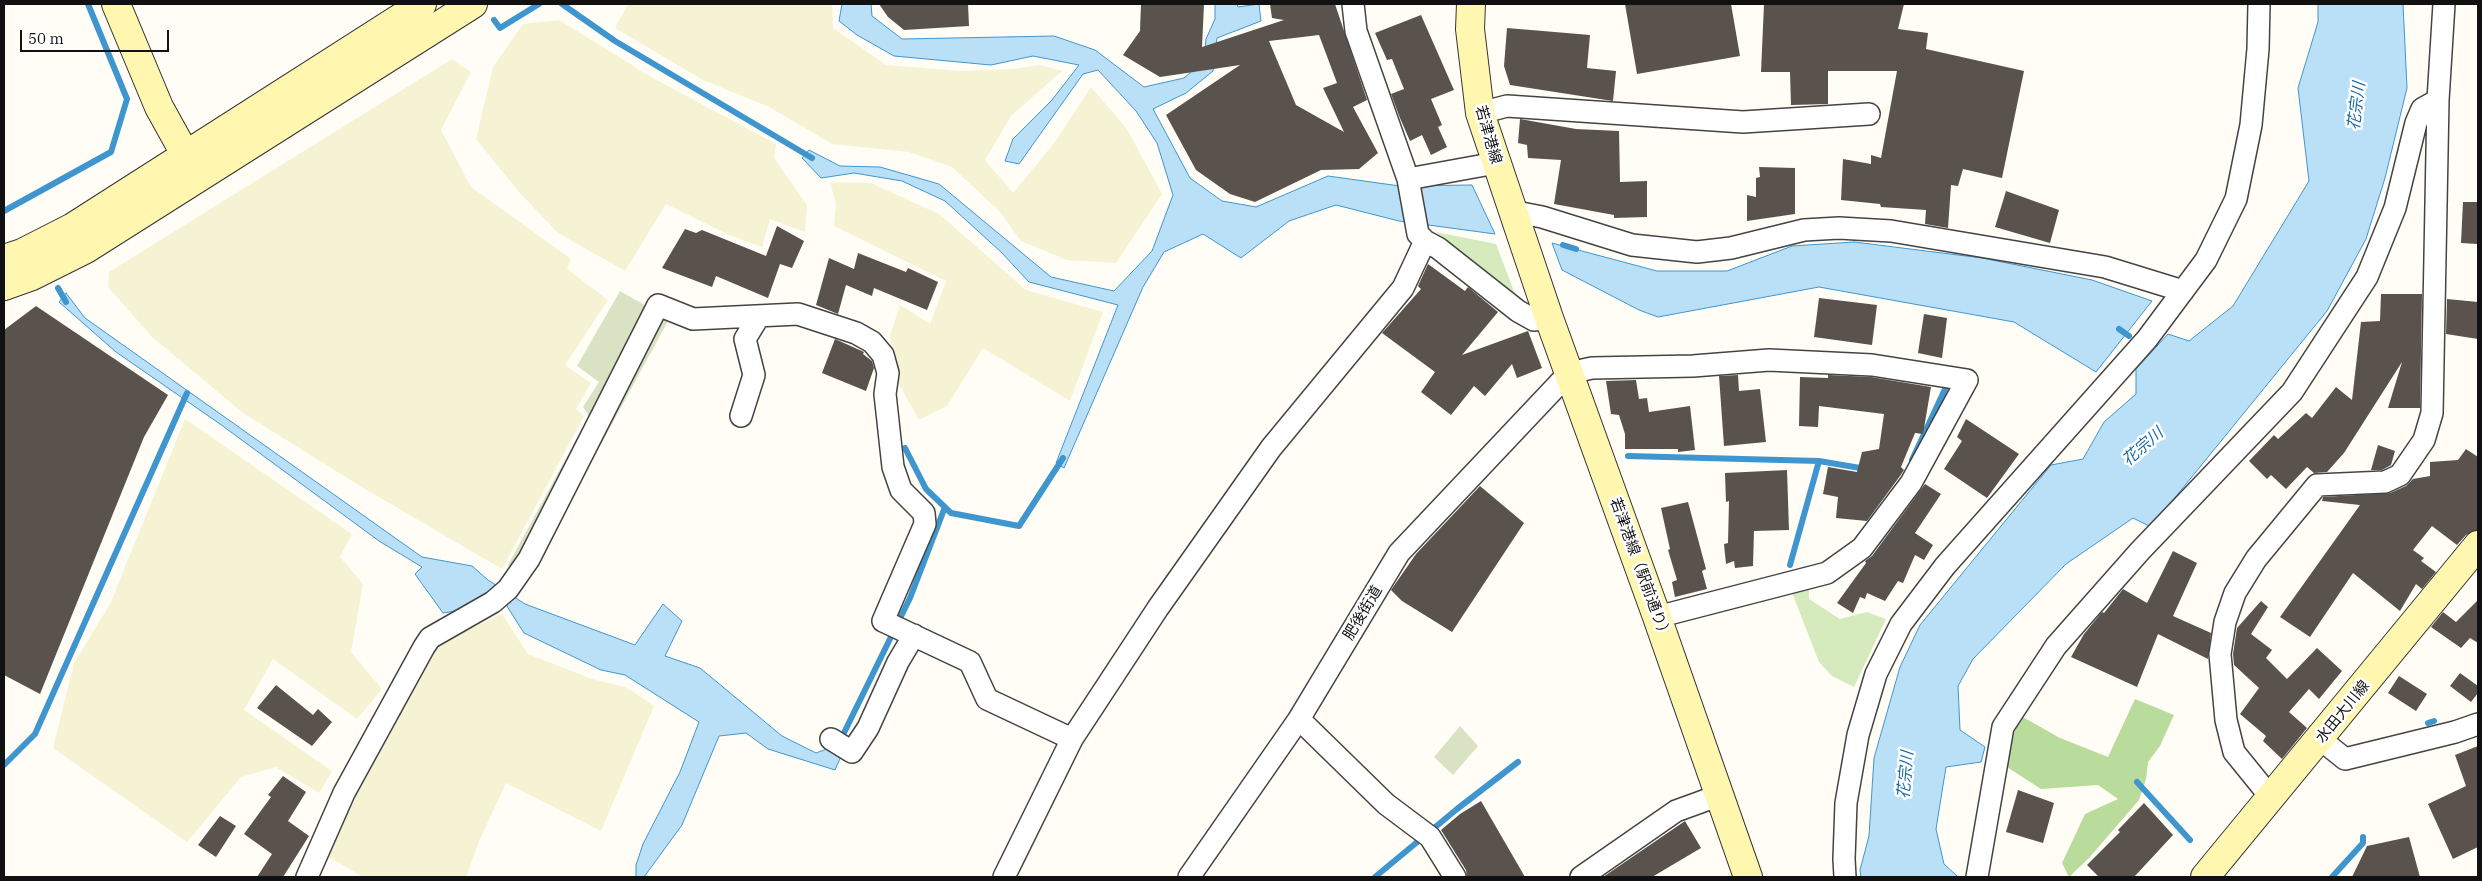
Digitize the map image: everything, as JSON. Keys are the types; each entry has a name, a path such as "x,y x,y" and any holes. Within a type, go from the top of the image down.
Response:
{"main road":[{"path":"116,4 159,106 192,167"},
{"path":"4,286 32,276 86,249 192,167 422,4"},
{"path":"4,260 22,253 192,167 473,4"},
{"name":"若津港線","path":"1471,4 1470,29 1480,113 1529,262"},
{"name":"若津港線（駅前通り）","path":"1529,262 1748,877"},
{"name":"水田大川線","path":"2214,867 2320,740 2478,544"}],"street":[{"path":"1004,877 1072,740 1158,608 1271,448 1404,288 1422,237 1408,179 1356,31 1353,4"},
{"path":"1846,877 1844,859 1846,803 1858,735 1876,674 1901,624 1944,566 2142,346 2206,260 2236,199 2251,125 2258,49 2259,4"},
{"path":"2273,796 2264,789 2234,752 2226,720 2220,654 2225,622 2235,593 2256,559 2317,485 2385,482 2400,475 2424,440 2432,412 2438,100 2444,4"},
{"path":"1977,877 2003,727 2056,646 2140,551 2292,392 2367,277 2396,208 2416,123 2422,109 2438,100"},
{"path":"1480,113 1508,106 1743,122 1869,114"},
{"path":"1408,179 1496,163"},
{"path":"1514,218 1542,217 1632,245 1697,252 1731,248 1804,230 1839,228 1891,231 2105,267 2183,291"},
{"path":"1422,237 1518,311 1534,320 1548,318"},
{"path":"307,877 344,793 430,638 500,596 529,559 658,305 693,319 798,314 856,333 872,342 883,354 888,373 886,394 893,467 901,490 924,513 925,524 883,621 970,662 987,699 1072,740"},
{"path":"741,416 754,375 745,339 759,316"},
{"path":"1569,373 1592,368 1693,366 1768,360 1872,365 1967,380 1911,483 1862,548 1826,573 1657,617"},
{"name":"肥後街道","path":"1188,877 1299,719 1399,553 1569,373"},
{"path":"836,742 852,752 868,728 898,662 903,630"},
{"path":"1299,719 1386,804 1427,834 1455,877"},
{"path":"2320,740 2345,759 2436,737 2478,724"},
{"path":"1581,877 1676,810 1720,795"}],"shaded area":[{"path":"628,4 832,4 833,28 886,65 960,71 1013,69 1039,65 1062,71 1011,116 985,160 1013,193 1055,142 1091,87 1127,129 1162,194 1116,263 1067,260 1021,241 1000,212 952,167 909,152 832,144 769,107 703,80 615,28"},
{"path":"559,20 653,78 776,144 774,158 807,205 805,232 770,219 762,247 729,235 666,204 625,271 558,233 518,191 476,139 493,67 523,24"},
{"path":"452,59 471,72 441,130 471,187 571,259 567,269 608,300 565,365 591,383 576,409 584,416 502,569 360,486 243,413 152,337 108,287 109,272"},
{"path":"830,182 871,183 939,214 1026,290 1103,312 1070,401 983,348 947,406 919,420 899,384 890,336 900,305 930,324 946,281 834,226 836,204"},
{"path":"185,419 352,534 340,557 363,584 351,652 382,689 357,719 273,659 244,710 332,771 319,793 276,767 241,777 187,842 53,748 74,663 110,604"},
{"path":"502,614 528,654 592,679 626,687 654,706 601,831 506,783 480,839 466,877 363,877 325,855 366,769 421,670 435,649 451,638"}],"green space":[{"path":"1436,232 1496,244 1515,294"},
{"path":"620,291 669,319 527,581 508,565 589,416 583,407 599,382 577,366"},
{"path":"1809,582 1809,599 1840,619 1867,612 1886,619 1854,687 1832,676 1819,662 1789,585"},
{"path":"2135,699 2174,715 2160,746 2148,762 2146,779 2139,800 2089,858 2069,877 2062,863 2085,814 2118,799 2098,785 2041,789 2007,767 2014,733 2021,716 2060,738 2108,757"},
{"path":"1460,726 1478,746 1453,775 1434,757"}],"water":[{"path":"842,4 871,4 872,16 902,39 1054,36 1095,50 1144,87 1184,78 1204,61 1206,39 1215,19 1215,4 1237,4 1238,7 1259,4 1261,21 1217,38 1213,71 1186,93 1153,109 1190,178 1222,201 1256,207 1328,176 1400,186 1472,185 1495,234 1399,221 1336,205 1289,221 1241,258 1203,234 1164,252 1143,287 1064,468 1056,463 1118,305 1029,282 1001,252 945,201 902,181 854,173 821,178 802,158 809,150 840,166 880,167 939,184 1051,277 1114,291 1152,251 1173,195 1157,143 1136,111 1098,70 1083,74 1019,164 1005,161 1013,139 1052,100 1079,65 1033,56 991,65 894,56 857,35 839,21"},
{"name":"花宗川","path":"2318,4 2403,4 2407,88 2385,178 2366,239 2327,311 2151,527 2133,518 2066,564 1973,659 1958,686 1960,730 1985,747 1981,762 1946,767 1936,829 1944,864 1958,877 1861,877 1860,870 1869,836 1874,758 1900,667 1920,625 2051,465 2083,459 2104,422 2136,394 2136,369 2168,334 2189,341 2233,306 2309,181 2298,88 2318,22"},
{"path":"1854,242 1982,258 2092,280 2152,301 2096,372 2014,322 1819,287 1658,317 1639,310 1562,270 1552,243 1657,271 1727,271 1792,246"},
{"path":"66,293 85,318 422,557 472,566 488,580 525,604 635,645 663,604 682,621 665,656 700,668 782,736 816,753 832,747 842,754 835,770 768,749 746,733 719,736 682,825 644,877 636,877 636,865 643,844 680,772 699,722 625,675 601,670 524,633 505,603 443,613 415,574 422,567 379,541 220,424 116,352 59,302"}],"building":[{"path":"879,4 968,4 969,26 904,30 888,17"},
{"path":"1141,4 1204,4 1202,47 1284,20 1272,18 1270,4 1335,4 1367,100 1353,107 1378,153 1359,169 1321,170 1255,202 1230,194 1196,170 1166,115 1240,65 1160,77 1123,55 1140,31","holes":["1319,35 1337,83 1323,88 1344,132 1296,105 1269,41"]},
{"path":"1625,4 1731,4 1740,56 1637,74"},
{"path":"1764,4 1904,4 1898,29 1928,33 1926,49 2024,71 2002,178 1963,169 1958,186 1951,185 1948,228 1925,224 1926,210 1881,207 1880,204 1841,200 1843,159 1871,164 1871,155 1881,158 1897,71 1828,71 1828,104 1791,105 1790,72 1761,72"},
{"path":"1421,15 1454,90 1431,99 1442,125 1438,127 1447,147 1431,155 1422,135 1410,141 1391,94 1404,89 1392,59 1387,60 1375,33"},
{"path":"1507,28 1590,35 1587,68 1616,71 1613,101 1510,85 1504,66"},
{"path":"1520,119 1576,129 1619,131 1620,182 1647,181 1647,217 1614,218 1614,215 1554,204 1561,160 1528,158 1527,145 1518,143"},
{"path":"1759,167 1795,168 1795,214 1747,221 1747,195 1756,197 1756,178 1760,177"},
{"path":"2006,191 2059,210 2050,243 1995,227"},
{"path":"2463,202 2478,202 2478,244 2461,243"},
{"path":"777,226 804,241 792,268 780,264 768,298 716,276 712,287 662,268 685,229 696,233 702,230 766,256"},
{"path":"858,253 906,272 908,268 938,282 927,310 874,288 872,296 846,285 838,314 816,305 829,258 854,269"},
{"path":"1428,264 1465,291 1468,287 1498,312 1462,355 1528,331 1542,368 1517,378 1512,364 1485,396 1474,386 1451,415 1421,392 1435,372 1382,333 1421,289 1418,286"},
{"path":"2381,294 2422,294 2420,408 2388,408 2402,362 2344,453 2327,472 2314,473 2307,467 2286,489 2271,475 2267,479 2249,461 2274,435 2278,439 2306,413 2312,418 2336,387 2352,400 2361,322 2380,321"},
{"path":"1819,298 1877,305 1872,345 1814,337"},
{"path":"2447,299 2478,302 2478,339 2446,334"},
{"path":"36,306 168,395 144,437 40,694 4,675 4,330"},
{"path":"1924,314 1947,318 1942,358 1918,353"},
{"path":"835,339 864,352 863,354 872,361 874,368 866,391 822,373"},
{"path":"1738,375 1739,391 1760,389 1766,442 1724,446 1719,376"},
{"path":"1828,375 1871,377 1931,387 1923,434 1915,433 1901,467 1904,470 1867,521 1836,518 1838,497 1823,494 1828,467 1857,472 1862,452 1879,449 1884,414 1819,406 1818,427 1799,426 1800,377 1828,378"},
{"path":"1636,380 1639,399 1647,398 1649,412 1690,406 1695,450 1678,452 1678,449 1625,449 1625,434 1619,415 1611,414 1606,381"},
{"path":"1966,419 2019,454 1987,498 1944,469 1962,441 1957,437"},
{"path":"2378,445 2395,451 2391,465 2382,470 2371,470"},
{"path":"2466,449 2478,457 2478,530 2466,535 2457,545 2432,526 2413,550 2424,558 2421,561 2436,572 2422,589 2416,584 2400,611 2353,573 2310,637 2280,617 2360,505 2322,501 2323,497 2390,493 2406,486 2413,479 2430,476 2430,462 2458,460"},
{"path":"1787,470 1789,530 1754,531 1753,566 1735,568 1734,561 1726,564 1724,544 1728,543 1729,501 1726,502 1725,473"},
{"path":"1925,484 1941,494 1915,533 1933,545 1924,560 1915,555 1903,583 1898,581 1885,601 1867,593 1865,599 1860,597 1853,613 1837,603 1866,563 1865,561 1872,556"},
{"path":"1480,486 1524,523 1452,632 1402,601 1391,590 1416,554"},
{"path":"1688,502 1706,569 1702,571 1707,589 1675,597 1672,582 1677,580 1668,550 1670,549 1661,508"},
{"path":"2173,551 2197,563 2173,616 2211,633 2208,659 2158,634 2137,687 2071,657 2084,634 2123,589 2147,603"},
{"path":"2478,600 2478,643 2470,638 2461,648 2431,627 2443,612 2456,622"},
{"path":"2261,601 2268,607 2251,634 2272,650 2266,658 2287,679 2317,648 2342,671 2319,699 2309,689 2289,712 2307,728 2282,759 2263,741 2266,736 2240,714 2259,688 2234,665 2233,654 2237,628"},
{"path":"2460,673 2478,686 2478,693 2471,702 2450,686"},
{"path":"2399,676 2427,694 2416,711 2388,693"},
{"path":"276,685 313,715 318,709 332,722 312,746 257,708"},
{"path":"2478,746 2478,847 2453,859 2428,804 2466,786 2455,755"},
{"path":"283,776 306,792 288,821 309,836 283,877 257,877 272,854 244,834 271,797 268,795"},
{"path":"2018,790 2054,803 2043,843 2006,832"},
{"path":"1481,801 1525,877 1467,877 1466,870 1441,830 1460,814"},
{"path":"2144,803 2173,835 2134,877 2099,877 2087,865 2120,832 2118,830"},
{"path":"220,816 236,826 216,857 198,845"},
{"path":"1685,821 1701,848 1652,877 1603,877"},
{"path":"2409,837 2420,877 2352,877 2367,846"}],"waterway":[{"path":"4,211 111,152 127,99 88,4"},
{"path":"494,20 500,28 539,4"},
{"path":"562,4 615,41 812,158"},
{"path":"1563,245 1576,249"},
{"path":"58,288 66,302"},
{"path":"2119,329 2129,336"},
{"path":"1912,460 1946,387"},
{"path":"4,765 35,734 187,393"},
{"path":"905,448 926,489 951,513 1019,526 1063,458"},
{"path":"1628,456 1819,461 1866,469"},
{"path":"1790,565 1819,461"},
{"path":"840,741 910,598 945,507"},
{"path":"2428,723 2434,721"},
{"path":"1375,877 1457,809 1518,762"},
{"path":"2137,782 2190,840"},
{"path":"2332,877 2363,843 2363,837"}]}
